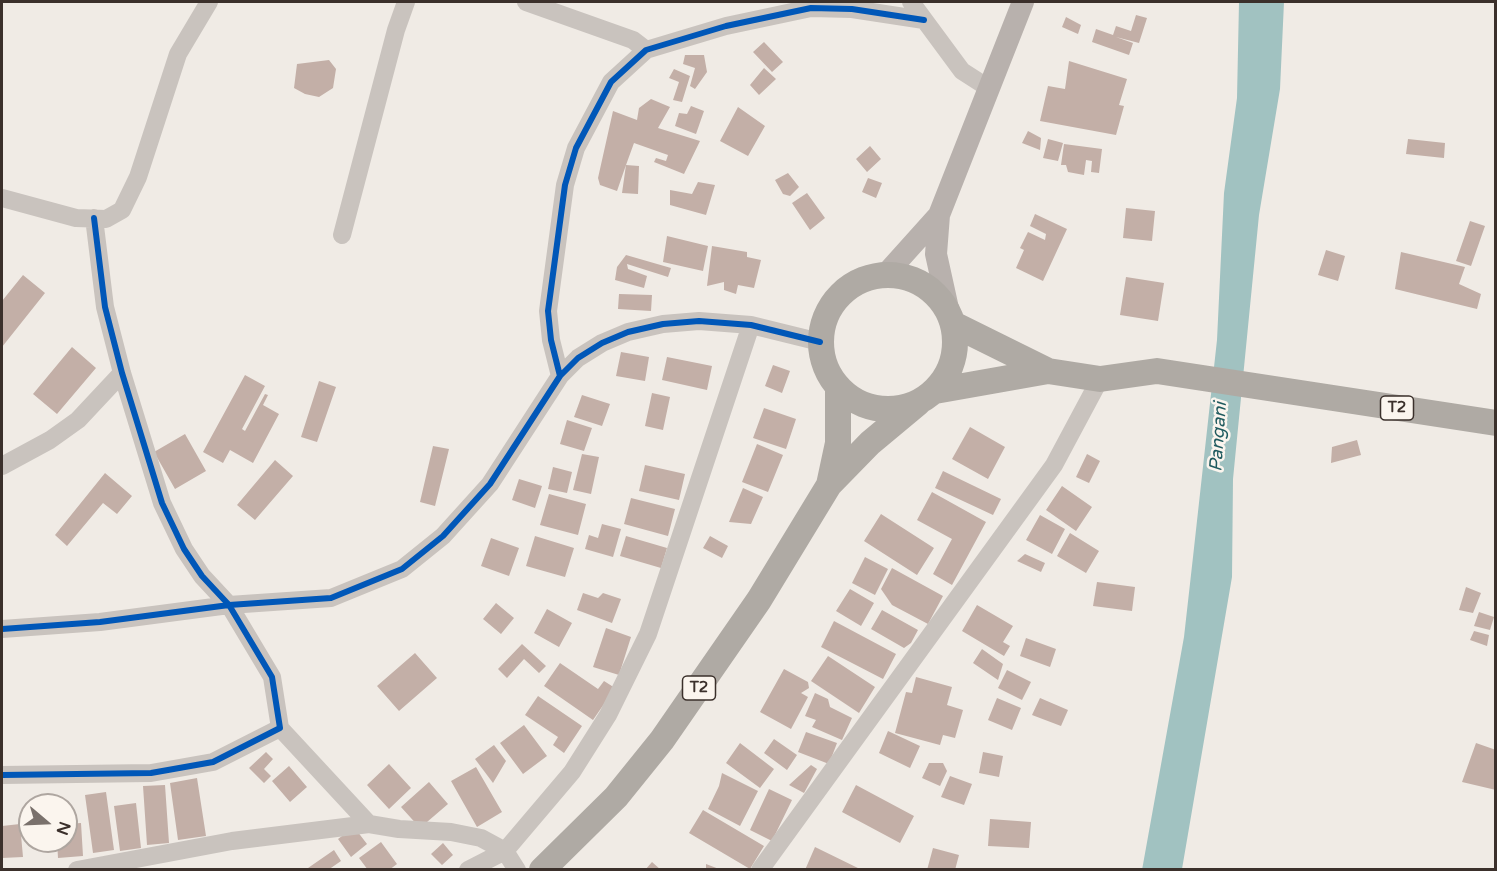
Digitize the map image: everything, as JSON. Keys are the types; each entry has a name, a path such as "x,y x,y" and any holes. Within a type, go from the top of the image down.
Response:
{"highway":[{"name":"T2","path":"542,870 616,797 662,740 759,600 829,485 870,443 926,397 946,376 953,359 955,342 951,318 933,292 912,279 886,274 861,280 840,294 825,316 820,342 824,367 838,389 855,402 876,409 897,409 926,397 1048,371"},
{"name":"T2","path":"951,318 1048,371 1100,379 1157,371 1496,423"},
{"name":"T2","path":"829,485 838,442 838,389"}],"main road":[{"path":"951,318 936,254 939,215 1023,2"},
{"path":"886,274 939,215"}],"street":[{"path":"2,198 76,218 106,219 122,210 129,199 178,54 209,2"},
{"path":"342,235 396,30 406,2"},
{"path":"526,2 633,40 646,50"},
{"path":"910,2 962,71 990,89"},
{"path":"560,376 548,311 565,185 576,148 611,82 646,50 807,5 924,20"},
{"path":"94,218 105,307 122,373 162,503 184,549 202,576 229,605 272,677 280,728 369,824"},
{"path":"2,629 100,622 229,605 331,598 402,569 443,536 490,484 560,376 578,358 628,332 663,324 699,321 751,325 820,342"},
{"path":"468,870 506,851 572,772 608,716 648,634 751,325"},
{"path":"2,466 50,440 78,420 122,373"},
{"path":"760,870 1054,465 1100,379"},
{"path":"2,775 151,773 213,762 280,728"},
{"path":"77,870 232,841 369,824 399,829 451,832 481,838 506,851 517,870"}],"water":[{"name":"Pangani","path":"1239,2 1284,2 1280,89 1259,215 1233,479 1232,577 1182,869 1142,870 1184,637 1193,557 1217,340 1224,193 1237,98"}],"building":[{"path":"1136,15 1147,18 1139,43 1116,37 1133,43 1129,55 1092,42 1096,29 1113,35 1116,26 1131,31"},
{"path":"1066,17 1081,25 1078,34 1062,27"},
{"path":"764,42 783,62 772,72 753,52"},
{"path":"685,55 704,55 707,72 695,89 690,86 695,68 683,64"},
{"path":"329,60 336,69 333,88 319,97 305,94 294,88 297,64"},
{"path":"1069,61 1127,79 1119,105 1124,106 1116,135 1040,121 1048,86 1065,89"},
{"path":"764,68 776,79 759,95 750,85"},
{"path":"674,69 690,76 682,102 673,100 679,82 669,78"},
{"path":"651,99 670,107 658,128 700,141 684,174 654,162 656,158 666,161 668,155 634,143 617,191 600,185 598,178 613,111 637,120 639,108"},
{"path":"691,106 704,111 696,134 675,126 679,113 687,114"},
{"path":"738,107 765,126 748,156 720,141"},
{"path":"1028,131 1041,138 1040,150 1022,143"},
{"path":"1048,139 1063,143 1058,161 1043,158"},
{"path":"1408,139 1445,143 1444,158 1406,154"},
{"path":"1064,144 1102,149 1099,173 1091,172 1092,161 1086,160 1084,175 1068,172 1066,165 1061,165"},
{"path":"870,146 881,159 867,172 856,159"},
{"path":"626,165 639,166 638,194 622,193"},
{"path":"788,173 799,187 790,196 783,194 775,180"},
{"path":"868,178 882,183 876,198 862,192"},
{"path":"698,182 715,185 706,215 670,205 670,190 692,194"},
{"path":"807,193 825,218 810,230 792,203"},
{"path":"1126,208 1155,211 1152,241 1123,238"},
{"path":"1035,214 1067,229 1043,281 1016,268 1024,250 1020,248 1028,232 1045,240 1046,234 1030,226"},
{"path":"1470,221 1485,226 1471,266 1456,261"},
{"path":"667,236 708,246 703,271 663,262"},
{"path":"712,246 747,252 747,257 761,260 754,288 738,285 736,294 724,290 724,282 707,286"},
{"path":"1326,250 1345,256 1338,281 1318,275"},
{"path":"1401,252 1465,267 1459,284 1481,294 1477,309 1395,289"},
{"path":"626,255 671,268 668,277 627,264 628,269 647,276 644,288 615,280 617,267"},
{"path":"23,275 45,293 2,347 2,301"},
{"path":"1126,277 1164,283 1158,321 1120,315"},
{"path":"619,294 652,295 651,311 618,309"},
{"path":"72,347 96,368 57,414 33,394"},
{"path":"621,352 649,357 645,381 616,376"},
{"path":"667,357 712,366 707,390 662,380"},
{"path":"773,365 790,371 782,393 765,386"},
{"path":"245,375 265,386 242,429 245,431 265,394 268,395 263,405 279,414 253,463 230,450 223,463 203,452"},
{"path":"319,381 336,387 317,442 301,437"},
{"path":"652,393 670,397 663,430 645,426"},
{"path":"582,395 610,404 602,426 574,417"},
{"path":"764,408 796,419 786,449 753,438"},
{"path":"567,420 592,428 584,451 560,444"},
{"path":"970,427 1005,447 988,479 952,459"},
{"path":"185,434 206,471 175,489 154,452"},
{"path":"1357,440 1361,455 1331,463 1332,447"},
{"path":"757,444 783,455 768,492 742,482"},
{"path":"433,446 449,449 435,506 420,502"},
{"path":"582,454 599,457 591,494 573,490"},
{"path":"1087,454 1100,461 1089,483 1076,477"},
{"path":"275,460 293,476 255,520 237,505"},
{"path":"645,465 685,474 679,500 639,491"},
{"path":"553,467 572,472 567,493 548,489"},
{"path":"943,471 1001,499 993,515 935,488"},
{"path":"105,473 132,496 117,514 103,503 67,546 55,535"},
{"path":"519,479 542,486 535,508 512,500"},
{"path":"1062,486 1092,507 1076,531 1046,510"},
{"path":"743,488 763,497 751,524 729,522"},
{"path":"932,492 986,522 952,585 933,574 952,539 917,520"},
{"path":"549,494 586,504 578,535 540,525"},
{"path":"631,498 675,509 668,536 624,524"},
{"path":"881,514 934,548 917,575 864,541"},
{"path":"1040,515 1065,529 1052,554 1026,540"},
{"path":"602,524 621,529 613,557 585,549 589,535 598,538"},
{"path":"1070,533 1099,551 1086,573 1057,556"},
{"path":"535,536 574,548 565,577 526,566"},
{"path":"626,536 667,548 661,568 620,556"},
{"path":"710,536 728,546 722,558 703,548"},
{"path":"491,538 519,548 509,576 481,566"},
{"path":"1025,554 1045,563 1041,572 1017,561"},
{"path":"865,557 888,569 875,595 852,583"},
{"path":"892,568 943,596 928,624 892,605 881,589"},
{"path":"1097,582 1135,587 1132,611 1093,606"},
{"path":"1466,587 1481,593 1473,613 1459,610"},
{"path":"850,589 874,603 861,626 836,611"},
{"path":"583,593 598,598 603,593 621,599 612,623 577,610"},
{"path":"496,603 514,618 501,634 483,619"},
{"path":"977,605 1013,626 1003,642 1010,646 1004,656 962,631"},
{"path":"547,609 572,623 559,647 534,633"},
{"path":"882,610 918,630 911,643 904,648 871,629"},
{"path":"1479,612 1494,617 1490,630 1474,626"},
{"path":"834,621 896,654 883,679 821,647"},
{"path":"606,628 631,637 619,675 593,667"},
{"path":"1474,631 1489,635 1487,646 1470,640"},
{"path":"1026,638 1056,649 1050,667 1020,656"},
{"path":"522,644 546,666 539,673 524,659 507,678 498,669"},
{"path":"982,649 1003,664 998,680 973,663"},
{"path":"415,653 437,678 399,711 377,686"},
{"path":"828,656 875,687 859,713 811,681"},
{"path":"560,663 598,689 604,681 615,688 593,720 544,686"},
{"path":"784,669 808,682 809,688 801,693 808,697 791,729 760,712"},
{"path":"1007,670 1031,682 1022,700 998,688"},
{"path":"916,677 952,687 947,705 963,710 955,738 943,735 940,745 895,733 906,692 912,693"},
{"path":"815,693 828,699 830,707 852,718 842,740 812,727 816,720 805,716"},
{"path":"538,696 582,726 564,753 553,745 558,737 525,715"},
{"path":"997,698 1021,708 1012,730 988,720"},
{"path":"1040,698 1068,710 1061,726 1032,715"},
{"path":"524,725 547,756 523,774 500,743"},
{"path":"888,731 920,746 910,768 879,753"},
{"path":"806,732 837,743 829,764 798,752"},
{"path":"774,739 797,755 787,770 764,753"},
{"path":"740,743 774,769 760,788 726,763"},
{"path":"1476,743 1496,750 1496,790 1462,782"},
{"path":"494,745 506,761 493,783 475,759"},
{"path":"266,752 273,759 264,769 271,776 264,783 249,768"},
{"path":"983,752 1003,756 999,777 979,773"},
{"path":"929,763 943,763 947,771 940,786 922,778"},
{"path":"389,764 411,788 389,809 367,785"},
{"path":"811,765 817,769 804,793 789,785"},
{"path":"289,766 307,787 290,802 272,781"},
{"path":"476,767 502,812 477,827 451,781"},
{"path":"722,773 758,791 740,826 708,809 719,786"},
{"path":"950,776 972,784 964,805 941,797"},
{"path":"197,778 206,836 178,840 170,783"},
{"path":"429,782 448,804 420,828 401,807"},
{"path":"165,785 169,843 147,845 143,786"},
{"path":"856,785 914,816 900,843 842,812"},
{"path":"769,789 792,800 772,841 750,830"},
{"path":"106,792 114,850 93,853 85,795"},
{"path":"136,803 141,848 120,851 114,806"},
{"path":"703,810 764,846 750,869 689,833"},
{"path":"990,819 1031,822 1029,848 988,846"},
{"path":"78,823 81,823 83,856 58,858 58,853 78,853"},
{"path":"18,824 18,853 23,853 23,857 2,858 2,826"},
{"path":"354,827 367,844 351,857 338,839"},
{"path":"381,842 397,864 389,870 368,870 359,858"},
{"path":"443,843 453,855 442,865 431,854"},
{"path":"815,847 862,870 805,870"},
{"path":"933,848 959,855 955,870 927,870"},
{"path":"334,850 341,861 328,870 308,868"},
{"path":"652,862 661,870 645,870"},
{"path":"706,864 719,869 719,870 706,870"}],"cycle path":[{"path":"560,376 551,340 548,311 565,185 576,148 611,82 646,50 726,26 811,8 852,9 924,20"},
{"path":"2,775 151,773 213,762 280,728 272,677 229,605 202,576 184,549 162,503 122,373 105,307 94,218"},
{"path":"2,629 100,622 229,605 331,598 402,569 443,536 490,484 560,376 578,358 602,343 628,332 663,324 699,321 751,325 820,342"}]}
